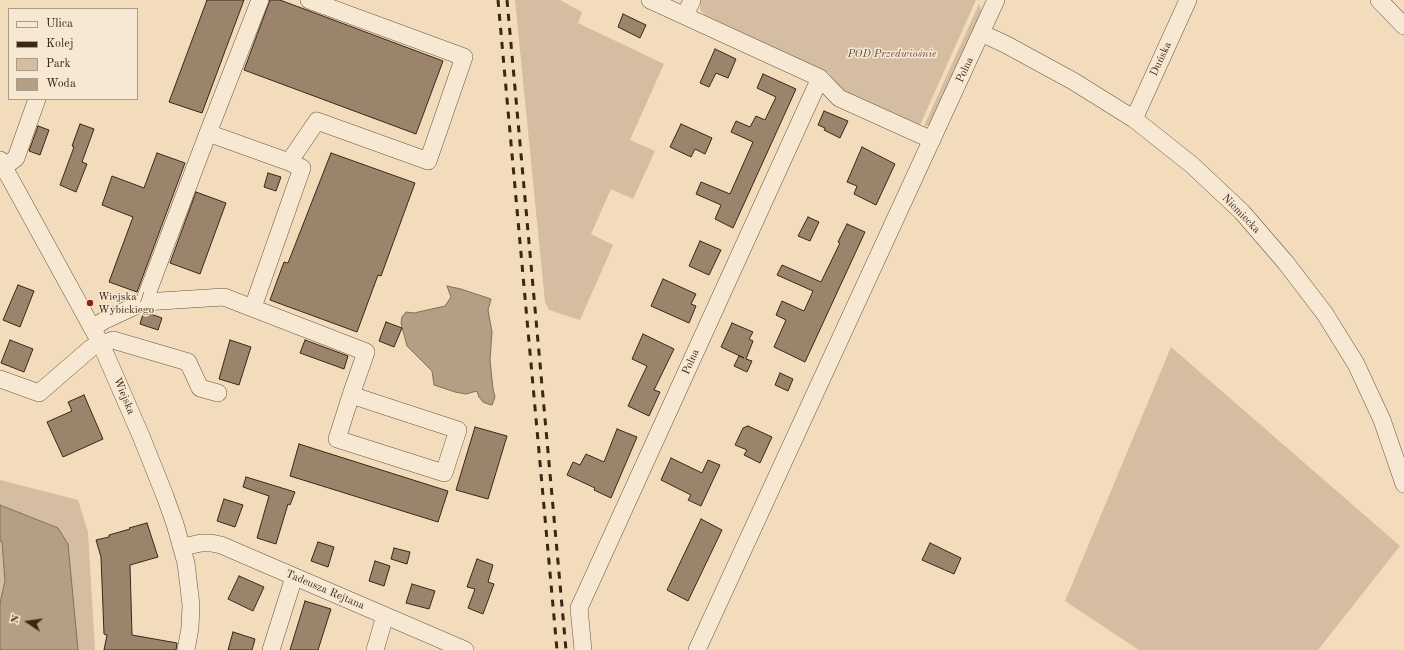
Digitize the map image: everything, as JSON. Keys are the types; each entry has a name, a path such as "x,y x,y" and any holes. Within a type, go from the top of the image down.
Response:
{"street":[{"path":"144,302 260,0"},
{"path":"289,162 317,121 428,161 464,57 309,0"},
{"path":"650,0 820,78 839,98 932,140"},
{"path":"685,16 692,0"},
{"name":"Polna","path":"696,650 996,0"},
{"name":"Duńska","path":"1134,119 1188,0"},
{"path":"1379,0 1404,26"},
{"name":"Niemiecka","path":"981,33 1005,44 1073,81 1134,119 1192,165 1242,212 1286,263 1325,314 1356,364 1382,420 1404,484"},
{"name":"Polna","path":"583,650 579,608 820,78"},
{"path":"2,164 16,158 37,100"},
{"path":"208,133 302,168 252,307"},
{"name":"Wiejska","path":"2,164 101,344 146,449 175,524 183,547 191,605 190,628 186,650"},
{"path":"92,328 104,320 144,302 224,297 366,352 351,395 337,439 444,473 458,430 351,395"},
{"path":"0,379 40,393 91,348 113,340 188,362 200,388 218,393"},
{"name":"Tadeusza Rejtana","path":"183,547 202,543 221,545 465,650"},
{"path":"271,650 294,577"},
{"path":"375,650 385,616"}],"green space":[{"path":"515,0 560,0 582,12 578,23 664,64 630,140 655,151 633,199 611,189 591,234 613,245 580,320 549,310 545,302"},
{"name":"POD Przedwiośnie","path":"700,0 976,0 920,125 842,90 829,73 705,16 700,9"},
{"path":"979,4 982,12 930,125 924,126"},
{"path":"1171,347 1400,546 1318,650 1139,650 1065,601"},
{"path":"0,480 78,500 88,532 95,650 78,650 68,544 58,528 0,505"},
{"path":"0,541 2,542 5,581 0,603"}],"water":[{"path":"447,286 491,299 488,310 492,332 490,360 495,397 492,405 483,402 477,391 466,394 434,385 432,371 407,346 401,323 402,317 406,312 414,313 445,306 451,297"},
{"path":"0,505 58,528 68,544 78,650 0,650 0,603 5,581 2,542 0,541"}],"building":[{"path":"207,0 244,0 202,113 169,102"},
{"path":"270,0 280,0 443,61 416,134 244,70"},
{"path":"623,14 646,25 640,38 618,27"},
{"path":"715,49 736,59 728,78 716,73 709,87 700,83"},
{"path":"763,74 796,89 733,228 715,219 721,205 696,194 701,182 730,194 753,142 731,132 736,121 750,127 756,116 765,120 776,97 757,88"},
{"path":"824,111 848,121 840,138 824,130 825,128 818,125"},
{"path":"80,124 94,129 82,162 87,164 76,192 60,185 74,147 72,146"},
{"path":"681,124 712,138 705,154 695,149 691,157 670,147"},
{"path":"38,126 49,130 40,155 29,151"},
{"path":"862,147 895,164 876,205 854,194 857,186 847,182"},
{"path":"157,153 185,163 137,292 109,282 133,217 102,205 112,176 144,188"},
{"path":"331,153 415,183 381,276 378,275 357,332 270,300 284,262 288,263"},
{"path":"268,173 281,177 276,191 264,187"},
{"path":"196,192 226,203 200,274 170,263"},
{"path":"808,217 819,222 810,241 798,236"},
{"path":"847,224 865,232 805,362 774,347 786,320 776,315 782,301 804,311 813,291 777,275 782,265 821,282 840,243 838,242"},
{"path":"700,241 721,250 709,275 689,266"},
{"path":"663,279 696,294 691,304 696,306 689,323 651,306"},
{"path":"18,285 34,291 20,327 3,320"},
{"path":"145,312 162,318 158,330 140,324"},
{"path":"386,322 402,328 394,347 379,341"},
{"path":"732,323 753,332 749,339 753,341 746,359 752,361 747,372 734,366 739,356 744,358 721,347"},
{"path":"643,334 674,349 654,390 660,392 649,416 628,406 647,366 632,359"},
{"path":"10,340 33,349 24,372 1,363"},
{"path":"230,340 251,347 239,385 219,379"},
{"path":"305,340 348,356 344,369 300,353"},
{"path":"780,373 793,379 788,391 775,385"},
{"path":"84,395 103,439 63,457 47,422 72,411 68,402"},
{"path":"748,426 772,437 760,463 744,455 747,450 735,445 743,428"},
{"path":"475,427 507,436 488,499 456,490"},
{"path":"617,429 637,437 611,498 594,490 595,488 567,475 573,462 580,465 586,454 604,462"},
{"path":"299,444 448,491 438,522 290,476"},
{"path":"671,458 702,473 708,460 720,465 701,506 688,500 691,495 661,480"},
{"path":"246,477 295,492 290,505 288,504 276,544 257,538 269,496 243,487"},
{"path":"224,499 243,505 235,527 217,521"},
{"path":"701,519 722,530 688,601 667,590"},
{"path":"147,523 158,557 130,565 132,635 177,643 176,650 104,650 107,635 104,634 101,557 96,540 109,537 109,535"},
{"path":"318,542 334,547 328,567 311,561"},
{"path":"930,543 961,558 954,574 922,560"},
{"path":"394,548 410,552 407,564 391,559"},
{"path":"477,559 493,565 488,582 494,584 483,614 468,608 475,589 467,587"},
{"path":"375,561 390,566 384,586 369,581"},
{"path":"239,576 264,587 253,611 228,599"},
{"path":"412,584 435,591 429,609 406,603"},
{"path":"305,601 331,609 318,650 290,650"},
{"path":"233,632 255,639 252,650 228,650"}],"railway":[{"path":"498,0 557,650"},
{"path":"507,0 566,650"}],"place":[{"name":"Wiejska / Wybickiego","path":"90,303"}]}
